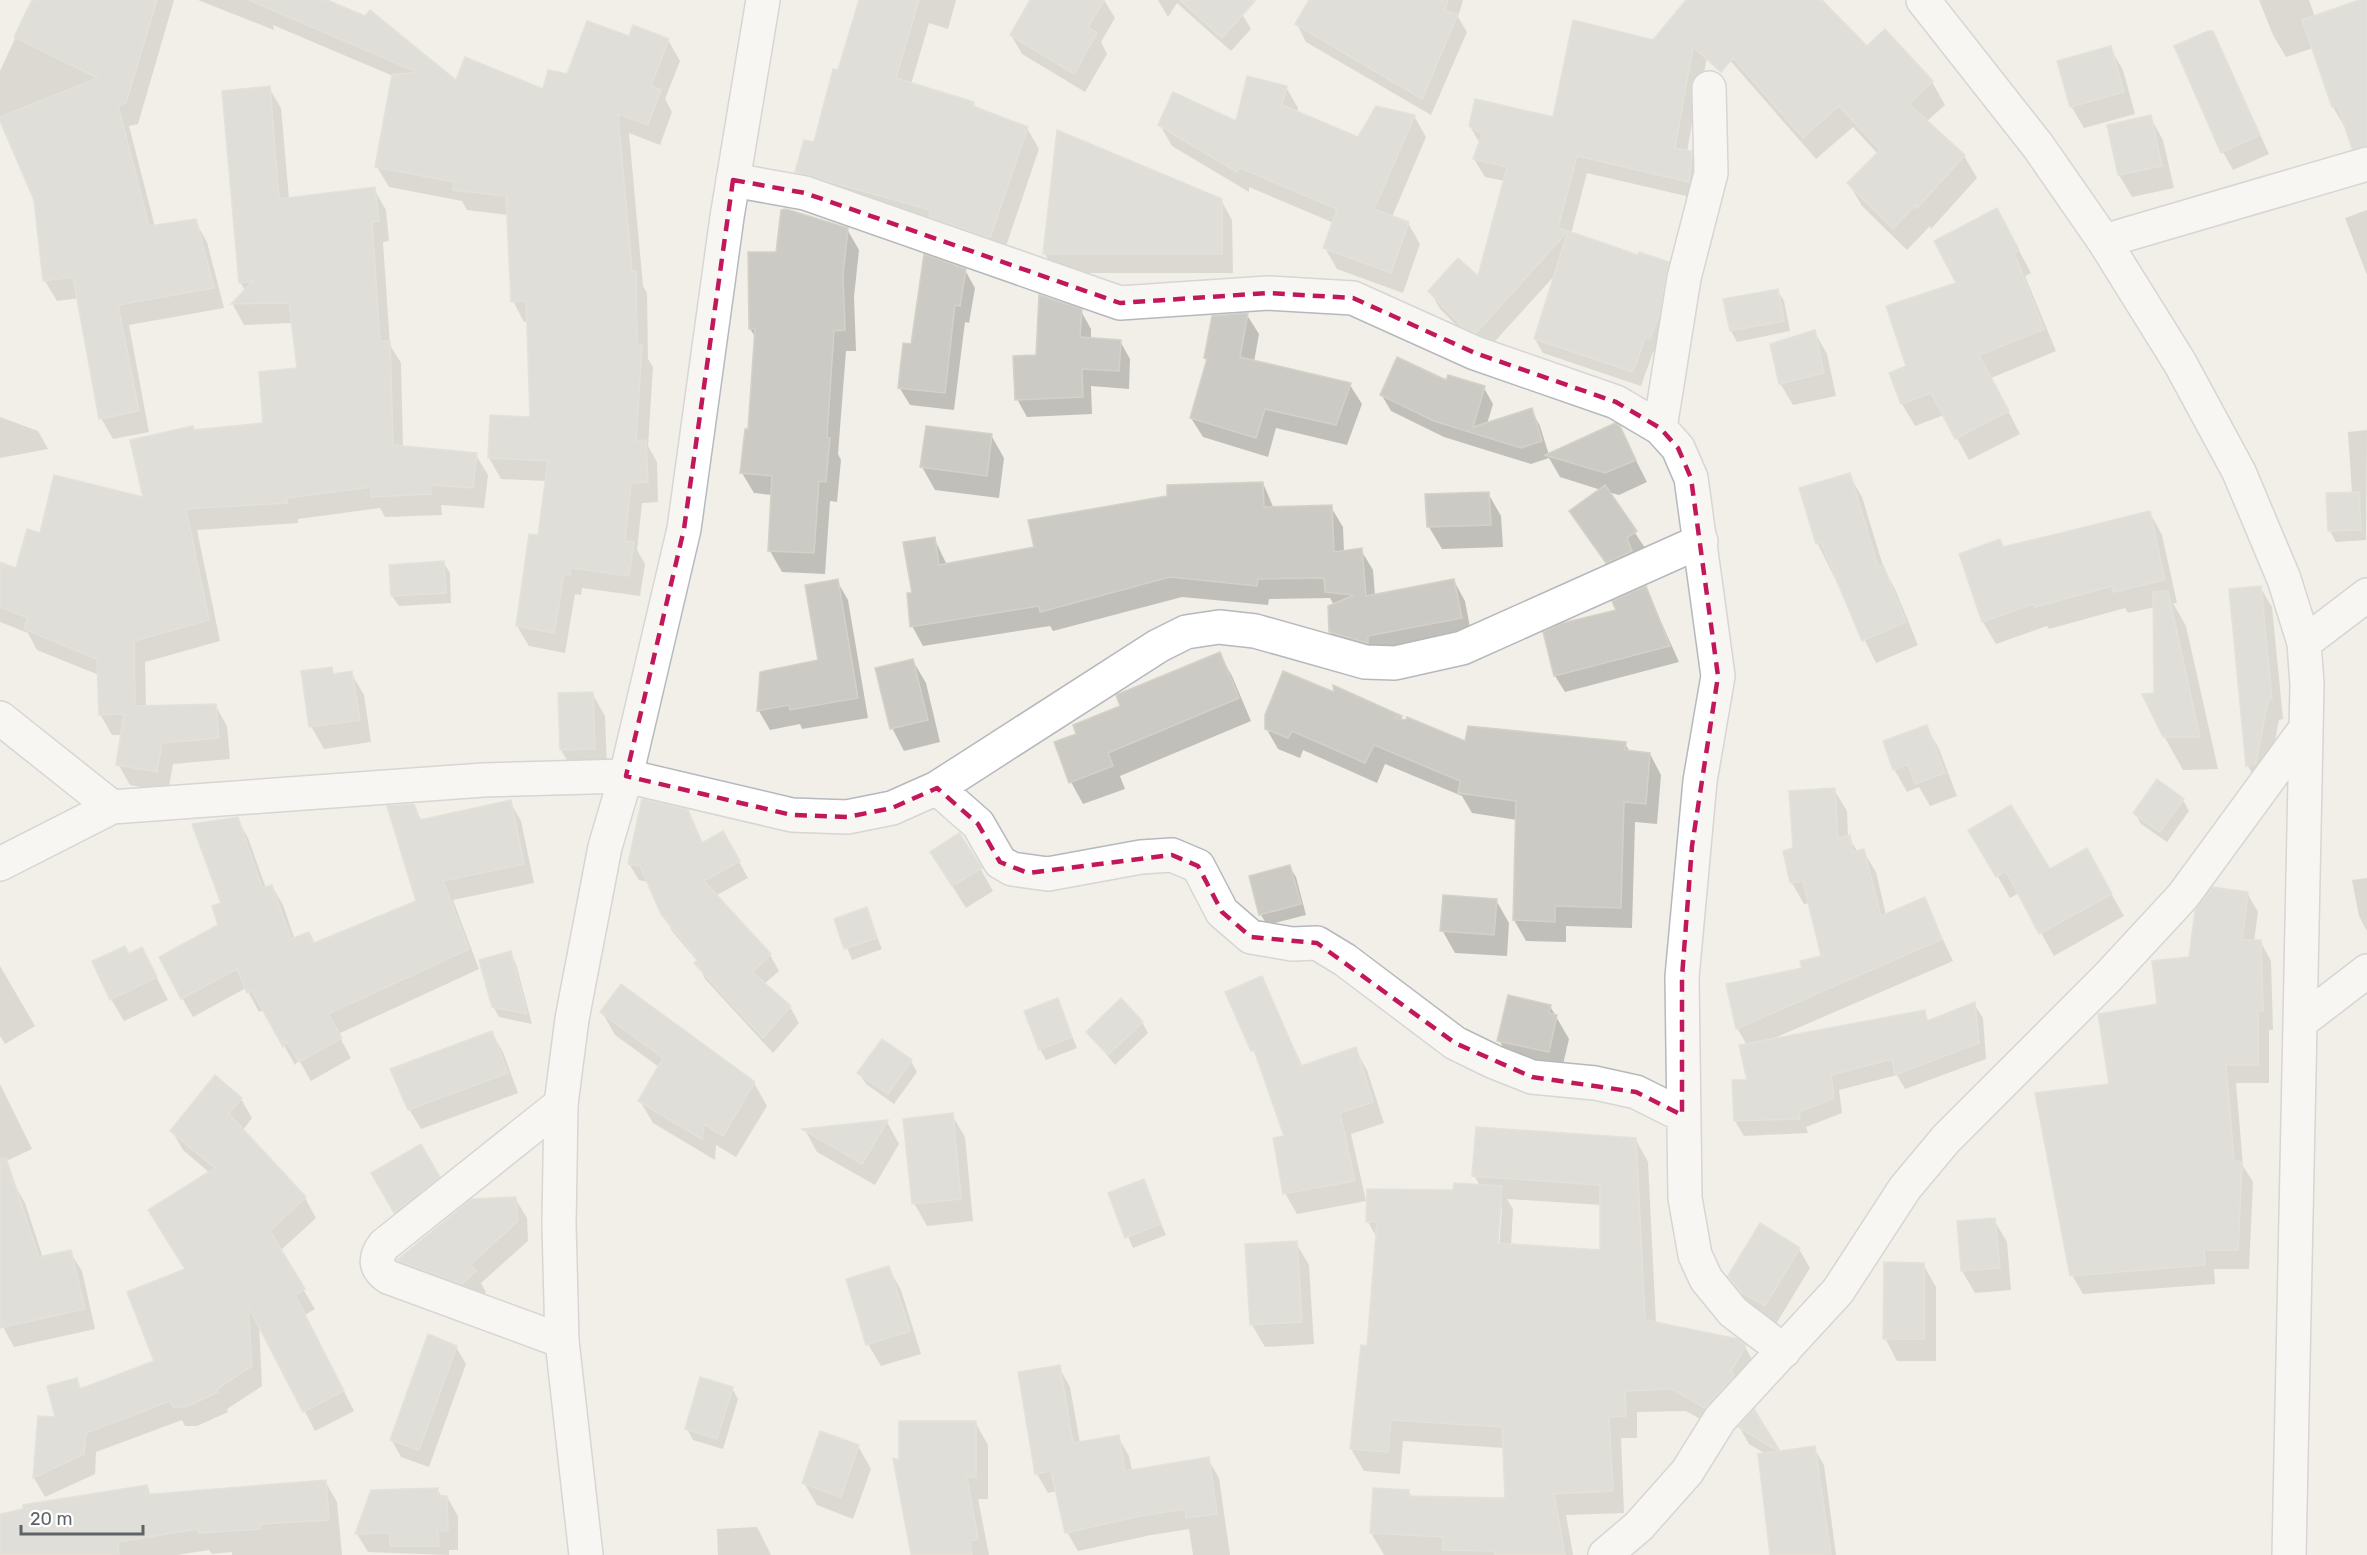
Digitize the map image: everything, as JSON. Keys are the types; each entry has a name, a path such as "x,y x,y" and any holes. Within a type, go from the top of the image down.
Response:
{"street":[{"path":"586,1555 562,1341 559,1224 561,1104 587,935 604,847 626,776 684,529 733,180 763,0"},
{"path":"1923,0 2038,146 2104,241 2180,363 2239,472 2284,579 2304,643 2306,729 2302,1021 2289,1555"},
{"path":"1660,428 1684,278 1711,173 1709,88"},
{"path":"2104,241 2367,164"},
{"path":"733,180 805,193 1120,303 1268,293 1353,298 1475,353 1617,402 1660,428 1678,448 1691,478 1718,676 1700,781 1683,966 1682,1115 1685,1198 1695,1255 1706,1279 1733,1312 1784,1351"},
{"path":"0,864 111,807 483,780 626,776 792,815 847,818 892,808 937,788 1158,646 1186,632 1219,627 1255,631 1365,662 1395,663 1462,648 1701,541"},
{"path":"2304,643 2367,595"},
{"path":"0,718 111,807"},
{"path":"1605,1555 1639,1526 1687,1472 1720,1419 1838,1291 1905,1188 1946,1139 2107,978 2183,896 2306,729"},
{"path":"937,788 978,824 1000,862 1012,869 1028,873 1048,873 1141,857 1172,855 1198,866 1222,912 1251,937 1292,945 1317,943 1345,960 1455,1043 1532,1077 1595,1083 1636,1092 1682,1115"},
{"path":"2302,1021 2367,971"},
{"path":"561,1104 384,1245 378,1253 376,1262 380,1271 388,1277 562,1341"}],"highlighted area":[{"path":"733,180 805,193 1120,303 1268,293 1353,298 1475,353 1616,402 1660,428 1678,448 1691,478 1718,676 1692,846 1682,977 1682,1115 1636,1092 1532,1077 1455,1043 1317,943 1251,937 1222,912 1198,866 1172,855 1028,873 1000,862 978,824 937,788 892,808 847,817 792,815 626,776 684,529"}],"building":[{"path":"32,0 157,0 126,103 118,105 149,226 196,219 214,288 118,305 139,411 99,419 73,277 43,281 34,200 0,121 0,117 98,78 14,37"},
{"path":"249,0 327,0 365,16 370,10 456,80 465,57 543,89 548,70 567,74 587,21 629,36 633,25 669,39 651,86 661,90 648,125 618,114 632,271 636,271 637,345 642,345 636,441 646,440 648,482 631,483 625,541 634,542 629,576 571,568 570,575 564,574 554,633 516,626 529,534 538,535 548,461 488,458 490,415 530,417 526,301 511,302 506,196 453,190 454,182 375,167 392,75 417,72"},
{"path":"859,0 919,0 896,78 974,102 973,106 1028,127 990,238 929,217 930,210 795,172 804,140 814,142 833,69 838,70"},
{"path":"1030,0 1104,0 1088,27 1097,33 1074,74 1010,35"},
{"path":"1180,0 1256,0 1222,38"},
{"path":"1309,0 1448,0 1445,11 1458,14 1422,99 1295,24"},
{"path":"1686,0 1822,0 1867,46 1885,29 1933,81 1909,104 1965,155 1917,208 1916,205 1893,229 1847,183 1880,150 1839,106 1803,138 1733,58 1721,72 1693,47 1675,148 1692,151 1689,182 1577,156 1558,228 1568,231 1476,333 1464,328 1428,291 1458,258 1478,276 1507,167 1473,159 1482,134 1469,126 1475,99 1553,117 1573,20 1653,40"},
{"path":"2359,0 2367,0 2367,146 2352,149 2338,106 2332,107 2302,20"},
{"path":"2213,31 2260,135 2221,153 2174,46"},
{"path":"2111,46 2124,92 2070,107 2057,61"},
{"path":"1247,76 1287,86 1282,105 1358,137 1376,106 1415,115 1374,209 1409,222 1391,273 1323,248 1337,209 1238,167 1237,172 1158,125 1173,92 1236,121"},
{"path":"270,86 279,199 375,187 379,221 372,222 380,341 390,341 393,445 477,453 473,488 430,485 431,494 371,497 371,487 287,498 287,503 186,509 209,620 134,641 135,706 216,704 219,738 162,743 157,772 116,765 124,714 99,715 97,659 24,629 28,618 0,607 0,562 16,568 27,529 40,533 54,475 143,497 130,440 193,426 194,430 263,423 259,372 297,368 289,303 231,304 253,281 239,283 222,91"},
{"path":"2151,115 2162,166 2118,175 2107,125"},
{"path":"1057,130 1222,199 1222,254 1043,254"},
{"path":"1997,208 2019,250 2014,253 2044,329 1979,355 2009,411 1955,439 1931,393 1901,404 1889,373 1906,366 1886,306 1956,283 1934,241"},
{"path":"786,209 848,228 843,275 845,330 834,331 827,437 830,438 826,482 819,481 814,553 768,551 772,476 740,473 745,429 748,429 755,329 749,329 748,252 776,252 781,210"},
{"path":"1568,231 1638,255 1639,252 1669,262 1660,312 1650,339 1645,338 1633,372 1534,339"},
{"path":"924,254 966,269 960,306 955,305 945,393 898,388 903,343 911,344"},
{"path":"1778,289 1784,321 1730,331 1723,299"},
{"path":"1039,295 1082,309 1080,337 1121,340 1119,371 1082,369 1083,397 1015,400 1013,356 1036,355"},
{"path":"1248,313 1240,357 1351,383 1336,425 1265,409 1256,438 1190,418 1207,359 1204,358 1212,316"},
{"path":"1815,330 1824,373 1779,384 1770,344"},
{"path":"1397,357 1446,380 1448,375 1485,386 1473,427 1532,408 1542,441 1521,448 1434,421 1380,395"},
{"path":"1615,423 1620,426 1636,460 1605,473 1545,455"},
{"path":"926,426 992,434 987,476 920,467"},
{"path":"1850,473 1878,567 1883,565 1906,622 1862,641 1821,543 1816,544 1799,488"},
{"path":"1263,482 1264,507 1332,505 1334,552 1362,548 1366,596 1454,579 1462,618 1368,636 1368,643 1329,632 1328,606 1354,595 1325,592 1324,578 1258,579 1257,586 1170,577 1040,612 1039,606 910,627 907,593 912,593 903,542 935,537 939,565 1034,547 1028,520 1167,496 1167,485"},
{"path":"1605,485 1637,531 1627,538 1632,551 1606,563 1569,511"},
{"path":"1489,492 1491,525 1427,527 1425,494"},
{"path":"2359,492 2361,530 2328,531 2326,493"},
{"path":"2150,511 2165,580 2113,592 2112,586 2035,607 2034,604 1982,622 1959,554 2000,539 2003,547"},
{"path":"444,561 446,593 391,596 389,565"},
{"path":"838,579 858,698 790,710 789,705 757,711 760,672 818,660 805,585"},
{"path":"1646,586 1670,646 1554,676 1543,632 1563,623 1616,610 1612,601"},
{"path":"2261,586 2272,699 2268,700 2256,764 2246,766 2229,589"},
{"path":"2168,591 2200,737 2163,737 2142,694 2154,693 2153,592"},
{"path":"1220,652 1239,698 1108,753 1113,766 1069,783 1054,742 1076,734 1073,725 1120,706 1116,695"},
{"path":"913,659 928,720 890,729 875,668"},
{"path":"332,667 333,674 352,671 360,720 309,727 301,671"},
{"path":"1283,671 1334,692 1333,685 1402,716 1393,718 1406,720 1407,717 1465,741 1468,726 1626,742 1625,750 1650,753 1646,804 1624,802 1621,908 1555,906 1555,922 1513,920 1516,801 1458,793 1460,781 1374,745 1365,763 1292,731 1288,738 1265,729 1265,715"},
{"path":"593,692 595,749 560,750 558,693"},
{"path":"1927,725 1945,773 1915,784 1908,764 1893,770 1883,741"},
{"path":"2157,779 2184,799 2160,832 2133,813"},
{"path":"1835,788 1838,838 1850,835 1853,852 1864,849 1881,916 1925,897 1942,939 1736,1029 1726,984 1802,968 1800,961 1821,956 1803,881 1790,883 1783,851 1793,848 1789,791"},
{"path":"642,799 688,810 702,843 723,831 740,861 704,881 771,954 752,972 791,1006 763,1038 694,963 698,960 661,914 640,866 628,864"},
{"path":"511,800 524,864 443,881 469,949 328,1014 342,1038 299,1062 287,1042 283,1047 252,991 247,993 237,969 181,999 159,957 218,925 212,906 221,903 192,824 238,817 262,888 272,885 291,939 309,932 314,943 416,901 387,806 414,804 420,820"},
{"path":"2011,805 2050,869 2087,848 2112,894 2039,934 2006,871 1996,877 1968,830"},
{"path":"959,833 982,868 952,886 930,852"},
{"path":"1290,865 1301,904 1259,915 1249,876"},
{"path":"2212,887 2248,892 2242,940 2261,940 2263,1011 2258,1011 2258,1065 2226,1065 2234,1161 2242,1162 2238,1250 2204,1250 2205,1265 2070,1276 2035,1093 2109,1084 2098,1014 2157,1004 2152,961 2189,957 2195,911"},
{"path":"1443,895 1497,899 1494,935 1440,931"},
{"path":"867,907 877,938 844,949 834,919"},
{"path":"125,946 129,954 142,947 157,977 110,1000 92,961"},
{"path":"511,951 527,1014 492,1007 479,960"},
{"path":"1262,976 1301,1066 1356,1047 1373,1102 1340,1113 1355,1181 1283,1194 1273,1138 1284,1136 1254,1050 1251,1051 1225,992"},
{"path":"621,984 755,1082 723,1136 704,1124 702,1139 638,1101 663,1058 600,1012"},
{"path":"1508,995 1551,1005 1549,1013 1557,1015 1549,1052 1497,1041"},
{"path":"1058,998 1072,1037 1039,1050 1024,1011"},
{"path":"1121,998 1143,1022 1108,1055 1086,1032"},
{"path":"1975,1002 1979,1043 1895,1075 1892,1059 1831,1075 1834,1098 1799,1112 1800,1119 1734,1121 1732,1080 1747,1080 1739,1045 1925,1010 1927,1021"},
{"path":"492,1031 508,1073 408,1110 390,1069"},
{"path":"882,1039 912,1060 888,1094 857,1073"},
{"path":"215,1075 242,1098 229,1114 306,1197 270,1231 305,1289 295,1295 344,1391 303,1412 248,1306 252,1366 217,1389 218,1392 186,1407 173,1407 170,1401 86,1433 84,1454 33,1478 38,1416 55,1417 47,1386 77,1378 80,1389 154,1361 127,1292 185,1269 148,1210 215,1168 170,1131"},
{"path":"953,1113 961,1199 912,1204 903,1119"},
{"path":"888,1120 862,1164 802,1129"},
{"path":"1476,1127 1636,1138 1645,1320 1738,1339 1746,1346 1731,1371 1734,1376 1705,1408 1672,1389 1625,1391 1626,1416 1609,1417 1613,1491 1554,1494 1565,1555 1495,1555 1495,1551 1443,1550 1443,1537 1370,1533 1373,1488 1409,1490 1409,1496 1505,1498 1502,1427 1391,1420 1388,1452 1350,1449 1361,1345 1367,1346 1377,1222 1366,1222 1367,1189 1453,1190 1454,1183 1502,1186 1498,1243 1600,1250 1600,1185 1472,1176"},
{"path":"421,1144 440,1177 394,1213 371,1173"},
{"path":"6,1158 39,1257 71,1250 85,1309 0,1328 0,1159"},
{"path":"1144,1179 1161,1224 1125,1238 1108,1193"},
{"path":"516,1197 518,1221 470,1265 476,1271 462,1284 397,1260 472,1199"},
{"path":"1995,1218 2000,1268 1961,1271 1957,1221"},
{"path":"1760,1223 1800,1248 1765,1306 1741,1292 1728,1276"},
{"path":"1297,1241 1302,1322 1250,1325 1245,1244"},
{"path":"1884,1262 1924,1263 1924,1339 1883,1339"},
{"path":"889,1266 910,1331 866,1345 846,1279"},
{"path":"428,1334 457,1346 419,1450 390,1440"},
{"path":"1060,1365 1073,1443 1119,1435 1125,1471 1209,1457 1217,1514 1186,1518 1185,1509 1140,1516 1065,1533 1051,1471 1035,1474 1018,1372"},
{"path":"700,1377 733,1387 717,1439 685,1429"},
{"path":"1754,1409 1780,1451 1815,1446 1831,1555 1770,1555 1758,1454 1778,1451 1738,1427"},
{"path":"899,1421 976,1421 976,1477 967,1477 978,1539 970,1541 972,1555 911,1555 893,1458 899,1460"},
{"path":"820,1431 859,1445 841,1497 802,1483"},
{"path":"326,1480 329,1520 260,1524 260,1529 198,1533 198,1529 118,1542 119,1555 0,1555 0,1514 23,1509 23,1505 147,1485 149,1491 142,1495"},
{"path":"438,1488 438,1496 447,1496 448,1531 438,1531 439,1546 390,1546 390,1533 355,1534 371,1490"}]}
